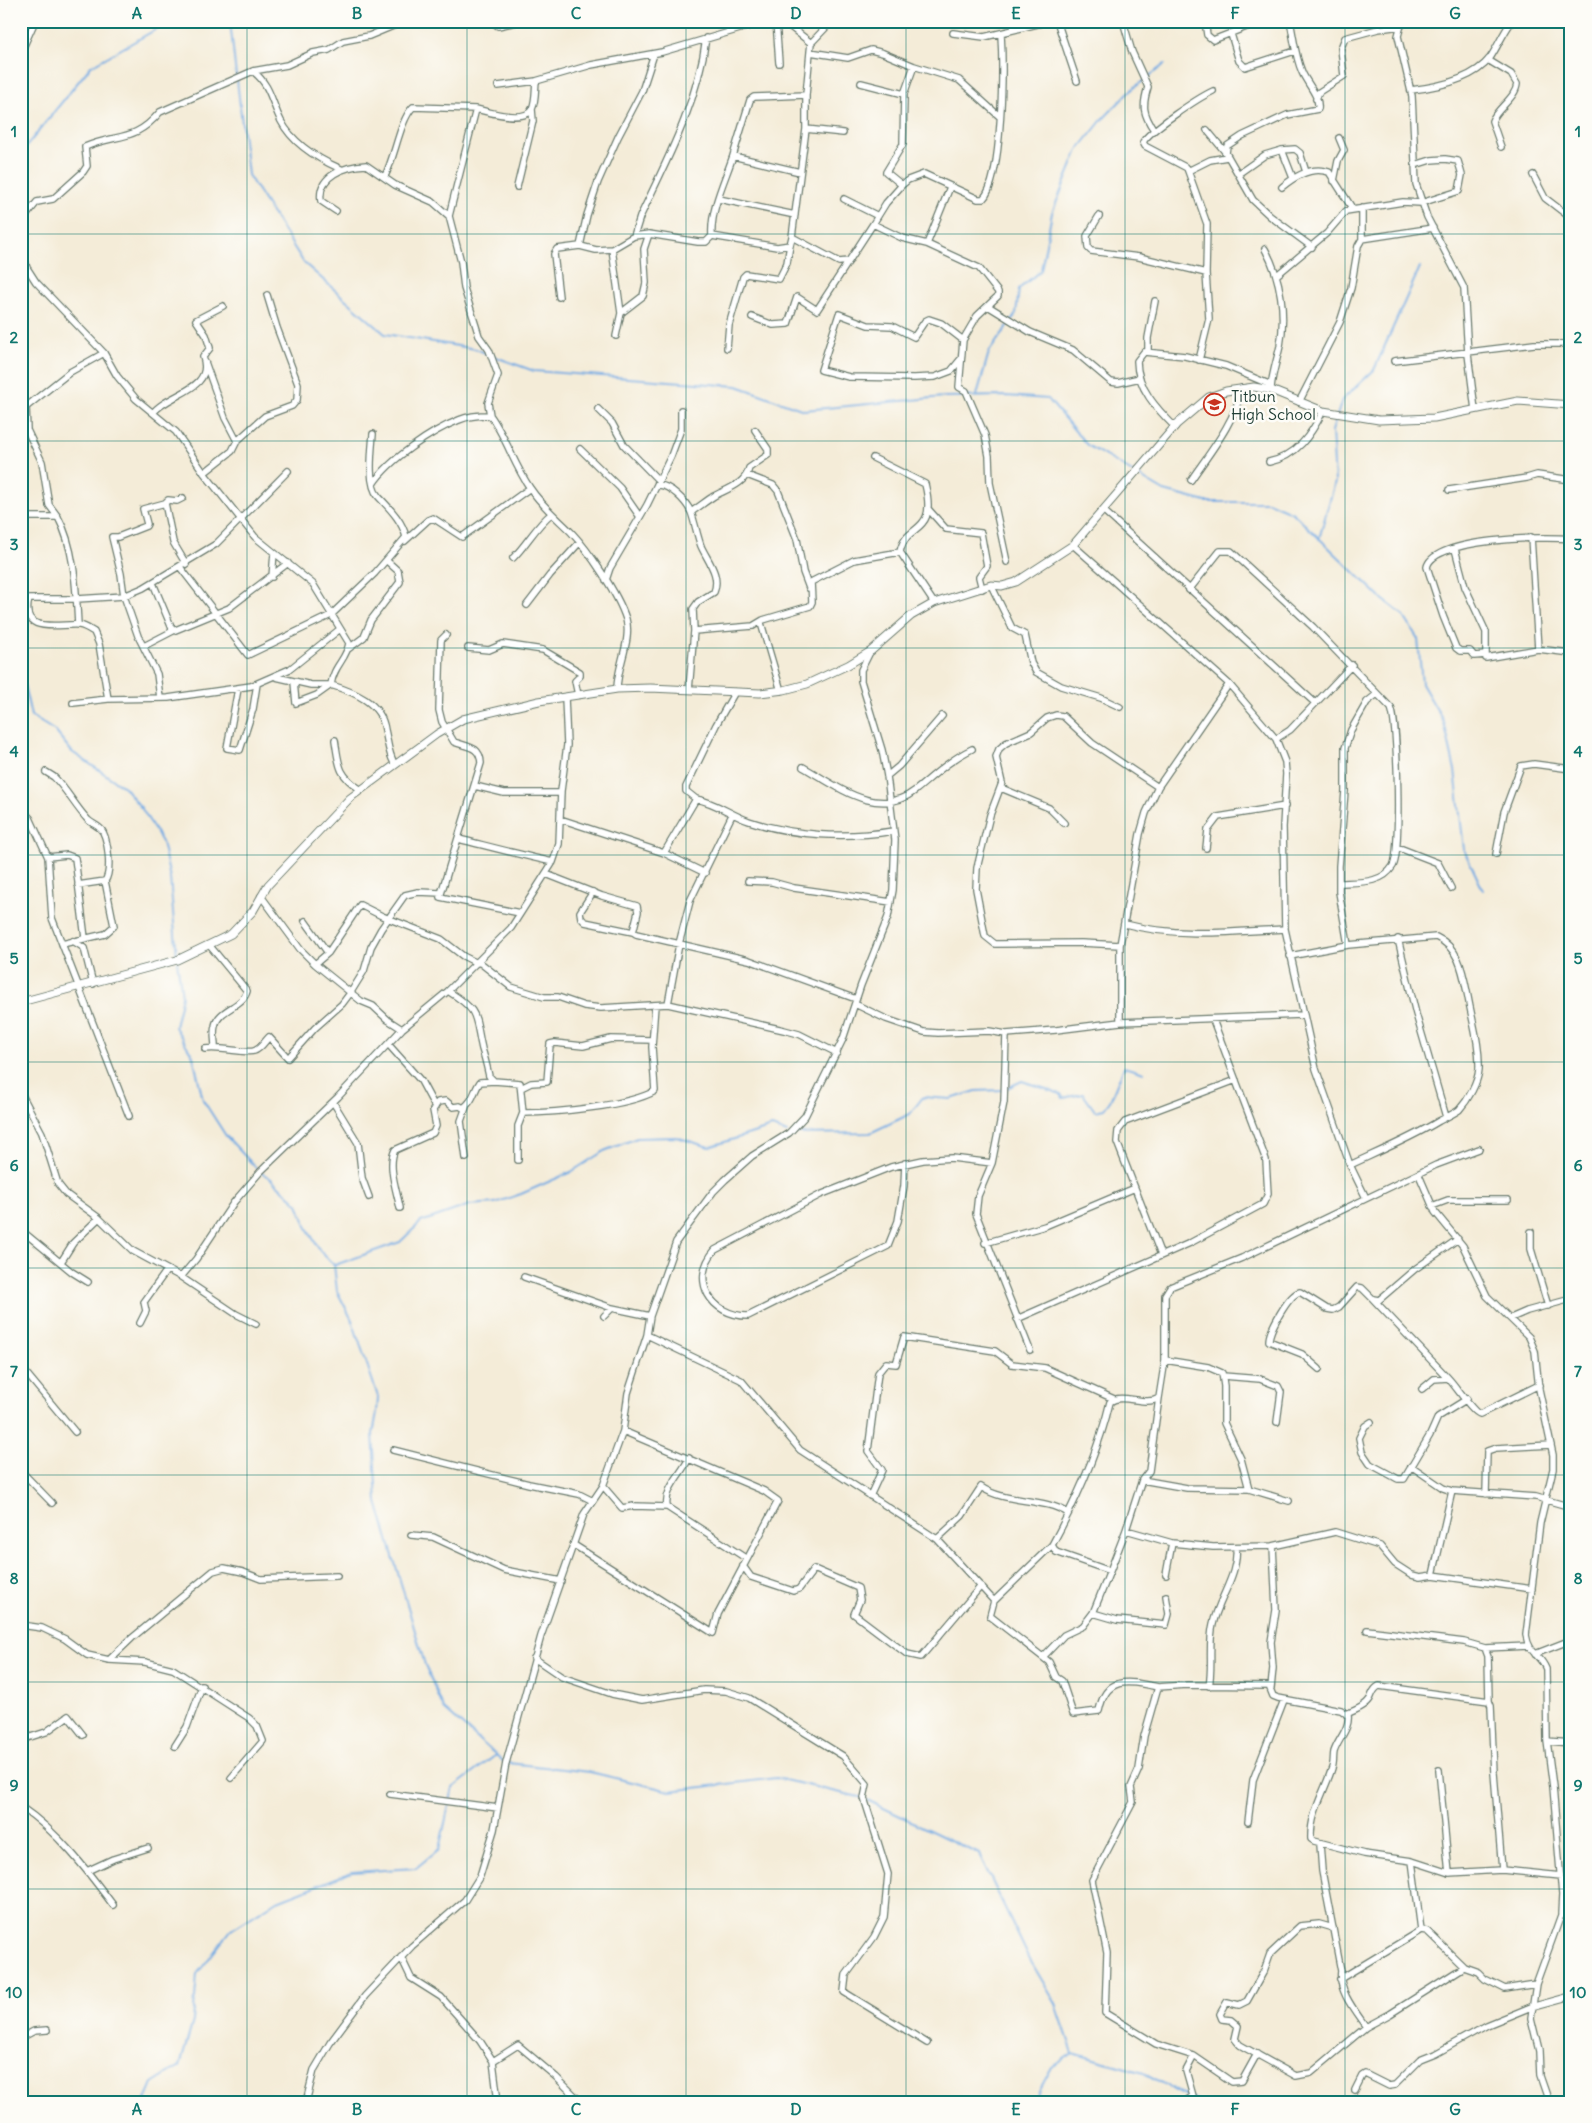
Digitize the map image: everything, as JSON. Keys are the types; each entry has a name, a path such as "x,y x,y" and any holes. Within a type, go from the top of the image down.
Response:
{"street":[{"path":"21,52 35,21"},
{"path":"21,222 37,202 53,199 83,172 87,166 85,147 106,139 123,138 152,122 160,112 253,71 286,65 313,52 329,50 343,42 369,36 405,21"},
{"path":"491,21 498,26 521,21"},
{"path":"498,86 536,81 591,65 654,54 767,21"},
{"path":"776,21 779,63"},
{"path":"783,21 811,43"},
{"path":"727,348 729,325 743,277 746,274 779,279 787,263 806,129 806,95 811,43 832,21"},
{"path":"1012,21 1014,29"},
{"path":"953,33 976,38 1001,34 1050,21"},
{"path":"1057,21 1077,81"},
{"path":"1123,21 1132,52 1148,88 1143,99 1144,108 1146,118 1154,130"},
{"path":"1205,21 1210,39 1231,34 1249,24 1262,21"},
{"path":"1226,155 1228,146 1242,136 1287,115 1303,111 1316,111 1319,106 1302,73 1295,51 1290,21"},
{"path":"1411,90 1428,88 1465,76 1488,60 1512,21"},
{"path":"1316,99 1319,92 1344,76 1341,48 1345,38 1401,23 1398,36 1411,90 1416,184 1421,202 1464,288 1468,354 1475,410"},
{"path":"752,317 773,324 788,324 797,297 817,310 840,279 848,261 878,216 908,180 924,174 978,199 987,195 993,180 996,162 1002,63 1001,34"},
{"path":"1231,34 1239,61 1245,67 1295,51"},
{"path":"634,236 640,217 694,95 703,62 706,38"},
{"path":"810,52 848,58 875,51 959,80 999,116"},
{"path":"580,246 587,215 598,182 618,137 642,91 654,54"},
{"path":"1488,60 1511,74 1517,84 1516,90 1496,112 1492,121 1501,147"},
{"path":"902,185 886,172 903,144 904,94 914,66"},
{"path":"253,71 264,80 282,122 294,138 309,152 341,169"},
{"path":"517,187 532,130 532,110 536,81"},
{"path":"860,83 904,94"},
{"path":"1199,360 1209,319 1206,273 1207,224 1188,171 1183,165 1145,146 1143,141 1154,130 1196,100 1213,91"},
{"path":"712,236 711,227 719,200 754,97 806,95"},
{"path":"385,176 391,164 406,114 413,107 476,110 507,116 521,115 532,110"},
{"path":"476,110 449,216 461,262 464,288 479,336 489,350 498,375 488,403 490,415 530,488 551,514 579,543 606,580 626,619 625,642 617,676 617,689"},
{"path":"806,129 843,133"},
{"path":"1207,130 1226,155 1253,200 1260,208 1312,247"},
{"path":"1334,181 1338,161 1344,150 1339,138"},
{"path":"1238,174 1265,155 1296,148 1300,153 1306,172"},
{"path":"1282,150 1293,178"},
{"path":"1188,171 1210,160 1226,155"},
{"path":"733,156 800,172"},
{"path":"1277,275 1327,233 1341,214 1352,208 1421,202 1459,191 1462,175 1458,161 1445,159 1431,160 1415,165"},
{"path":"336,211 321,201 321,192 331,175 341,169 366,165 396,185 433,202 449,216"},
{"path":"1282,186 1306,172 1329,172 1352,208"},
{"path":"1533,175 1545,198 1571,218"},
{"path":"927,244 950,187"},
{"path":"844,198 878,216"},
{"path":"719,200 795,215"},
{"path":"1300,402 1340,322 1350,288 1358,246 1362,239 1362,208"},
{"path":"1099,216 1087,236 1088,248 1091,251 1139,257 1206,273"},
{"path":"873,224 902,238 927,244 979,268 998,292 996,300 977,316 963,340 959,387 966,391 985,435 989,456 990,483 1007,562"},
{"path":"1362,239 1433,228"},
{"path":"621,313 643,296 646,283 644,250 648,234"},
{"path":"559,297 554,254 557,249 580,246 596,250 612,249 634,236 648,234 698,242 706,242 712,236"},
{"path":"712,236 777,247 790,245"},
{"path":"792,237 839,262 848,261"},
{"path":"21,247 27,268 36,282 104,353 125,387 140,403 182,440 239,519 255,537 313,584 349,643 348,648"},
{"path":"612,249 621,313 616,336"},
{"path":"1265,249 1277,275 1281,294 1281,344 1271,387"},
{"path":"204,473 232,451 237,441 265,416 292,406 297,400 298,384 267,295"},
{"path":"1148,352 1148,338 1155,301"},
{"path":"153,413 162,403 194,387 202,377 203,357 210,348 206,335 196,320 223,306"},
{"path":"988,306 1030,332 1072,350 1111,382 1118,383 1140,378"},
{"path":"960,360 951,371 934,377 849,377 821,370 839,314 868,325 892,326 914,337 925,321 929,319 941,323 963,340"},
{"path":"1394,361 1468,354 1534,344 1571,344"},
{"path":"1175,427 1148,398 1140,378 1137,358 1148,352 1226,366 1300,402 1323,411 1352,417 1411,420 1518,401 1571,405"},
{"path":"78,625 77,599 71,555 58,517 49,505 42,462 27,430 26,407 70,372 104,353"},
{"path":"204,362 225,418 237,441"},
{"path":"21,1002 80,988 177,960 210,946 231,934 243,923 268,885 360,789 446,728 482,713 617,689 735,692 781,691 807,684 848,665 871,651 911,616 934,603 991,585 1002,586 1016,582 1073,545 1175,427 1209,398 1242,388 1271,387"},
{"path":"1191,480 1223,432 1240,399 1242,388"},
{"path":"598,409 612,423 624,445 657,482 669,488 691,512 702,549 711,562 716,582 714,592 694,605 694,631 689,690"},
{"path":"606,580 610,568 640,517 679,437 681,410"},
{"path":"1269,462 1282,459 1307,439 1323,411"},
{"path":"373,485 383,469 397,457 450,424 460,419 490,415"},
{"path":"691,512 714,496 730,489 747,475 749,468 768,455 769,452 755,430"},
{"path":"373,434 371,455 373,485 377,495 384,501 405,532 405,541"},
{"path":"580,448 620,488 640,517"},
{"path":"873,458 922,481 926,488 929,510 927,520 904,543 900,552"},
{"path":"108,699 97,637 89,629 78,625 53,627 31,620 28,614 29,599 77,599 124,596 153,582 216,544 288,471"},
{"path":"1448,490 1528,478 1537,474 1571,480"},
{"path":"694,631 736,629 761,623 769,618 810,606 812,602 803,572 797,539 778,490 773,485 747,475"},
{"path":"165,503 173,542 183,565 248,656 331,615 428,520 433,518 462,537 530,488"},
{"path":"160,698 157,674 138,636 124,596 112,537 118,537 146,526 143,509 165,503 168,500 177,502 183,498"},
{"path":"929,510 950,531 981,533 986,566 979,577 982,589"},
{"path":"1104,511 1314,702"},
{"path":"513,558 540,523 551,514"},
{"path":"25,517 58,517"},
{"path":"927,520 937,520"},
{"path":"1571,539 1531,537 1480,542 1434,556 1428,562 1428,574 1456,648 1460,651 1470,651 1474,656 1486,655 1486,658 1538,649 1571,653"},
{"path":"1531,537 1538,649"},
{"path":"527,605 550,575 579,543"},
{"path":"1073,545 1229,684 1276,739 1284,762 1285,929 1290,956 1316,1069 1350,1165 1366,1198"},
{"path":"1454,549 1465,587 1486,632 1486,655"},
{"path":"1189,590 1220,551 1231,551 1352,665 1394,714 1397,743 1397,848 1394,865 1382,876 1372,881 1340,882"},
{"path":"809,588 811,582 815,579 832,573 854,560 900,552"},
{"path":"900,552 934,603"},
{"path":"272,576 274,553"},
{"path":"331,685 332,673 348,648 364,637 371,620 400,582 398,571 386,561"},
{"path":"144,646 172,631 217,613 236,603 264,580 288,564"},
{"path":"153,582 172,631"},
{"path":"991,585 1012,628 1025,635 1036,672 1061,686 1101,698 1120,707"},
{"path":"761,623 781,691"},
{"path":"73,702 160,698 238,689 276,677 285,672 340,629"},
{"path":"446,634 441,640 439,710 454,742 477,749 480,753 481,763 440,897 520,913"},
{"path":"468,648 489,650 503,644 543,650 580,672 580,676 575,680 578,695"},
{"path":"306,2102 314,2070 330,2043 365,1996 401,1957 455,1910 474,1888 485,1863 506,1763 534,1658 584,1514 603,1486 623,1430 628,1393 647,1335 650,1316 676,1242 713,1192 752,1156 798,1125 805,1116 837,1053 855,1002 879,944 891,902 895,867 887,776 882,750 861,682 861,670 871,651"},
{"path":"848,665 861,670"},
{"path":"1276,739 1290,730 1314,702 1352,665"},
{"path":"285,672 285,680"},
{"path":"276,677 311,686 331,685 356,693 380,714 390,756 394,764"},
{"path":"294,682 296,703 317,694 331,685"},
{"path":"238,689 226,748 240,750 253,709 256,684"},
{"path":"1120,1022 1120,945 1126,924 1140,834 1158,787 1229,684"},
{"path":"735,692 716,725 686,787 686,791 696,799 716,806 732,815 799,833 850,835 893,831"},
{"path":"1348,945 1339,892 1339,847 1345,791 1345,748 1351,730 1367,702 1377,694"},
{"path":"181,1277 250,1183 333,1102 402,1029 448,991 511,928 553,862 559,844 561,793 567,745 564,697"},
{"path":"1120,945 1081,943 995,944 984,936 976,889 977,868 990,815 1001,788 1002,777 996,757 1006,743 1031,732 1047,718 1056,715 1063,716 1092,743 1158,787"},
{"path":"887,776 899,766 942,716"},
{"path":"335,740 340,772 349,782 360,789"},
{"path":"803,767 863,800 874,803 888,802 913,792 959,755 972,749"},
{"path":"1496,854 1504,812 1521,766 1534,764 1571,769"},
{"path":"46,772 57,779 89,821 99,826 103,832 108,867 106,881 114,926 111,931 105,934 62,944"},
{"path":"475,786 504,793 561,793"},
{"path":"1001,788 1049,808 1064,823"},
{"path":"664,853 696,799"},
{"path":"1206,848 1208,830 1218,817 1285,806"},
{"path":"21,809 30,818 48,857 52,918 129,1116"},
{"path":"668,1004 679,944 690,901 732,815"},
{"path":"560,818 664,853 705,873"},
{"path":"459,839 493,849 504,849 553,862"},
{"path":"1397,848 1438,863 1451,888"},
{"path":"48,857 66,855 75,858 85,938"},
{"path":"546,874 592,892 637,906 638,912 632,932"},
{"path":"78,885 106,881"},
{"path":"748,881 772,882 794,888 891,902"},
{"path":"205,1049 215,1047 252,1052 260,1048 269,1037 288,1058 315,1028 342,1004 351,992 362,976 371,947 387,918 397,909 406,895 418,892 441,893"},
{"path":"592,892 580,912 581,918 586,922 749,960 855,1002 886,1019 924,1032 989,1031 1006,1034 1120,1022 1213,1020 1302,1014"},
{"path":"261,896 300,949 315,964 361,1001 374,1006 388,1020 402,1029"},
{"path":"315,964 328,953 360,905 387,918 441,939 463,956 478,962 511,986 544,997 558,997 584,1006 601,1008 668,1004 791,1032 837,1053"},
{"path":"305,921 328,953"},
{"path":"1126,924 1156,931 1189,933 1285,929"},
{"path":"1290,956 1348,945 1436,937 1445,941 1457,955 1476,1037 1479,1070 1476,1082 1467,1099 1458,1110 1350,1165"},
{"path":"1398,939 1416,1014 1446,1117"},
{"path":"74,941 84,948 93,984"},
{"path":"210,946 247,991 244,999 218,1019 215,1026 215,1047"},
{"path":"448,991 470,1007 475,1015 489,1076 494,1081"},
{"path":"523,1113 546,1113 613,1104 648,1096 655,1091 652,1040 655,1005"},
{"path":"1017,1319 1161,1255 1251,1212 1263,1204 1268,1194 1266,1160 1213,1020"},
{"path":"1006,1034 1004,1102 992,1163 976,1205 976,1214 985,1243 1030,1350"},
{"path":"522,1088 531,1083 547,1082 548,1050 550,1044 554,1042 583,1046 611,1039 652,1040"},
{"path":"388,1044 421,1082 435,1107"},
{"path":"1161,1255 1117,1142 1118,1131 1125,1122 1236,1080"},
{"path":"466,1158 461,1121 472,1101 475,1088 480,1082 494,1081 520,1083 522,1088 523,1113 518,1126 518,1160"},
{"path":"21,1093 42,1133 58,1184 66,1194 99,1218 133,1251 181,1277 236,1314 256,1324"},
{"path":"400,1208 394,1173 394,1153 398,1147 433,1133 436,1126 433,1110 438,1102 446,1101 453,1107 463,1108 468,1106"},
{"path":"333,1102 358,1143 362,1178 369,1198"},
{"path":"1043,1657 1064,1635 1083,1626 1093,1613 1126,1530 1142,1480 1149,1471 1165,1360 1165,1295 1170,1287 1242,1258 1366,1198 1419,1175 1436,1165 1479,1149"},
{"path":"905,1163 904,1186 898,1222 888,1246 748,1316 729,1313 709,1297 705,1289 704,1268 707,1258 715,1250 820,1195 868,1174 905,1163 952,1158 992,1163"},
{"path":"1419,1175 1432,1206 1458,1239 1471,1261 1487,1296 1498,1309 1511,1318 1533,1344 1551,1445 1553,1469 1540,1523 1526,1635 1528,1646 1546,1669 1547,1741 1561,1876 1561,1916 1536,1984 1531,2007 1532,2027 1539,2051 1540,2076 1549,2102"},
{"path":"985,1243 1046,1226 1135,1188"},
{"path":"1432,1206 1448,1200 1508,1200"},
{"path":"61,1262 72,1243 99,1218"},
{"path":"21,1230 88,1282"},
{"path":"1531,1232 1531,1249 1548,1306"},
{"path":"1374,1300 1384,1297 1415,1269 1458,1239"},
{"path":"140,1323 146,1311 144,1302 167,1270"},
{"path":"524,1277 612,1308 650,1316"},
{"path":"1319,1369 1302,1354 1269,1341 1277,1319 1292,1295 1300,1292 1330,1310 1336,1310 1358,1288 1362,1288 1448,1378 1467,1399 1472,1409 1480,1414 1539,1385"},
{"path":"1511,1318 1571,1299"},
{"path":"604,1316 612,1308"},
{"path":"647,1335 741,1380 800,1450 937,1539 994,1601"},
{"path":"870,1496 882,1470 868,1452 878,1373 886,1363 896,1364 904,1337 995,1351 1012,1364 1045,1368 1114,1399 1146,1401 1159,1398"},
{"path":"1165,1360 1208,1367 1219,1371 1223,1376 1224,1423 1241,1459 1250,1489"},
{"path":"21,1368 75,1432"},
{"path":"1223,1376 1260,1379 1278,1386 1281,1392 1277,1422"},
{"path":"1422,1389 1434,1379 1448,1378"},
{"path":"1114,1399 1110,1402 1097,1451 1088,1466 1078,1496 1052,1545 994,1601 990,1616 1049,1662 1056,1677 1062,1681 1072,1714 1099,1712 1106,1690 1115,1683 1138,1683 1158,1687 1269,1686 1271,1688"},
{"path":"1371,1422 1365,1426 1358,1438 1367,1460 1398,1479 1406,1477 1438,1417 1467,1399"},
{"path":"574,1545 713,1633 718,1614 778,1501 764,1491 623,1430"},
{"path":"1486,1494 1487,1451 1496,1448 1551,1445"},
{"path":"393,1450 529,1484 579,1494 593,1501"},
{"path":"667,1507 666,1502 674,1480 689,1458"},
{"path":"1411,1466 1442,1488 1452,1491 1536,1497 1571,1506"},
{"path":"21,1471 52,1503"},
{"path":"1142,1480 1187,1488 1250,1489 1289,1501"},
{"path":"603,1486 622,1508 634,1506 667,1507 747,1559"},
{"path":"937,1539 962,1516 981,1486 988,1491 1024,1501 1058,1507 1068,1513"},
{"path":"1433,1575 1452,1491"},
{"path":"1126,1530 1172,1543 1199,1547 1273,1546 1335,1532 1380,1546 1395,1564 1420,1578 1433,1575 1532,1589"},
{"path":"411,1535 433,1537 504,1570 561,1581"},
{"path":"1166,1575 1172,1543"},
{"path":"1052,1545 1056,1552 1110,1571"},
{"path":"1273,1546 1276,1610 1271,1642 1273,1668 1271,1688 1273,1696 1284,1700 1341,1710 1346,1714 1348,1723 1334,1751 1333,1767 1322,1789 1310,1832 1311,1839 1320,1844 1364,1854 1412,1861 1449,1873 1502,1870 1561,1876"},
{"path":"1209,1686 1212,1668 1213,1624 1234,1569 1237,1558 1236,1547"},
{"path":"743,1566 751,1577 793,1591 799,1589 814,1569 858,1588 860,1600 854,1614 907,1654 921,1657 982,1586"},
{"path":"109,1660 190,1588 213,1571 224,1568 243,1572 261,1579 337,1576"},
{"path":"1093,1613 1117,1620 1166,1625 1169,1614 1166,1596"},
{"path":"21,1625 42,1628 65,1639 87,1655 109,1660 145,1662 173,1668 249,1718 257,1726 262,1738 261,1745 231,1778"},
{"path":"1368,1630 1464,1642 1485,1648 1528,1646"},
{"path":"1534,1654 1571,1640"},
{"path":"1485,1648 1488,1656 1488,1701 1491,1706 1502,1870"},
{"path":"534,1658 562,1677 612,1694 642,1700 704,1690 726,1691 748,1698 843,1756 867,1784 864,1798 888,1874 884,1917 874,1937 846,1975 844,1992 926,2043"},
{"path":"175,1746 187,1727 202,1686"},
{"path":"1346,1714 1364,1706 1370,1700 1374,1689 1379,1686 1488,1701"},
{"path":"1158,1687 1138,1769 1131,1787 1133,1802 1092,1880 1107,1953 1105,2013 1156,2044 1194,2056 1232,2082 1242,2081 1257,2054"},
{"path":"1248,1822 1254,1780 1284,1700"},
{"path":"21,1740 46,1732 68,1716 83,1735"},
{"path":"1547,1741 1571,1744"},
{"path":"1439,1770 1449,1873"},
{"path":"390,1794 498,1808"},
{"path":"21,1807 48,1829 87,1871 114,1905"},
{"path":"1320,1844 1322,1871 1341,1971 1340,1979 1348,1999 1366,2026"},
{"path":"87,1871 113,1859 148,1848"},
{"path":"1412,1861 1421,1930"},
{"path":"1561,1916 1571,1915"},
{"path":"1333,1928 1319,1924 1300,1926 1270,1954 1264,1972 1247,2001 1239,2005 1227,2002 1220,2014 1222,2019 1231,2020 1238,2026 1235,2038 1240,2045 1296,2076 1311,2073 1366,2026 1390,2014 1464,1967"},
{"path":"1340,1979 1421,1930 1427,1931 1464,1967 1478,1972 1485,1979 1505,1989 1536,1984"},
{"path":"401,1957 411,1978 441,1997 480,2041 493,2061 498,2102"},
{"path":"1355,2090 1365,2074 1389,2086 1395,2085 1420,2060 1445,2047 1503,2018 1531,2007 1571,1996"},
{"path":"21,2038 34,2031 47,2030"},
{"path":"493,2061 518,2045 550,2071 580,2102"},
{"path":"1181,2102 1193,2096 1186,2071 1194,2056"}],"waterway":[{"path":"21,153 91,66 171,21"},
{"path":"230,21 236,76"},
{"path":"977,395 989,352 1016,314 1019,289 1041,270 1052,213 1078,150 1101,121 1130,91 1165,64"},
{"path":"237,80 248,175 304,263 385,334 476,349 488,354"},
{"path":"1319,539 1335,482 1332,431 1342,400 1374,370 1420,267"},
{"path":"493,356 534,371 737,386 804,410 944,397 1006,396 1048,399 1087,445 1164,491 1206,502 1268,502 1293,513 1381,598 1403,615 1418,639 1422,684 1444,722 1455,770 1464,850 1483,890"},
{"path":"21,671 31,716 55,731 72,752 124,787 142,809 162,842 170,878 177,957"},
{"path":"177,961 182,996 175,1027 193,1056 203,1100 226,1136 260,1172 270,1178 298,1204 306,1226 320,1251 334,1265 337,1291 352,1320 378,1397 373,1434 377,1502 425,1665 444,1709 504,1762"},
{"path":"1007,1088 1022,1081 1061,1094 1063,1098 1083,1094 1095,1111 1104,1109 1110,1101 1124,1067 1144,1073"},
{"path":"792,1134 870,1133 910,1114 923,1097 951,1099 976,1091 1003,1090"},
{"path":"335,1265 400,1242 421,1222 470,1205 495,1203 521,1194 571,1172 604,1151 637,1138 676,1137 709,1147 772,1127 787,1133"},
{"path":"145,2102 153,2083 180,2066 193,2021 197,1974 231,1930 275,1902 352,1872 416,1868 439,1849 453,1788 496,1755"},
{"path":"508,1763 590,1772 670,1791 776,1778 863,1798"},
{"path":"867,1800 979,1854 1030,1960 1056,2004 1073,2053 1144,2073 1198,2102"},
{"path":"1033,2102 1052,2067 1073,2053"}],"place":[{"name":"Titbun High School","path":"1215,405"}]}
